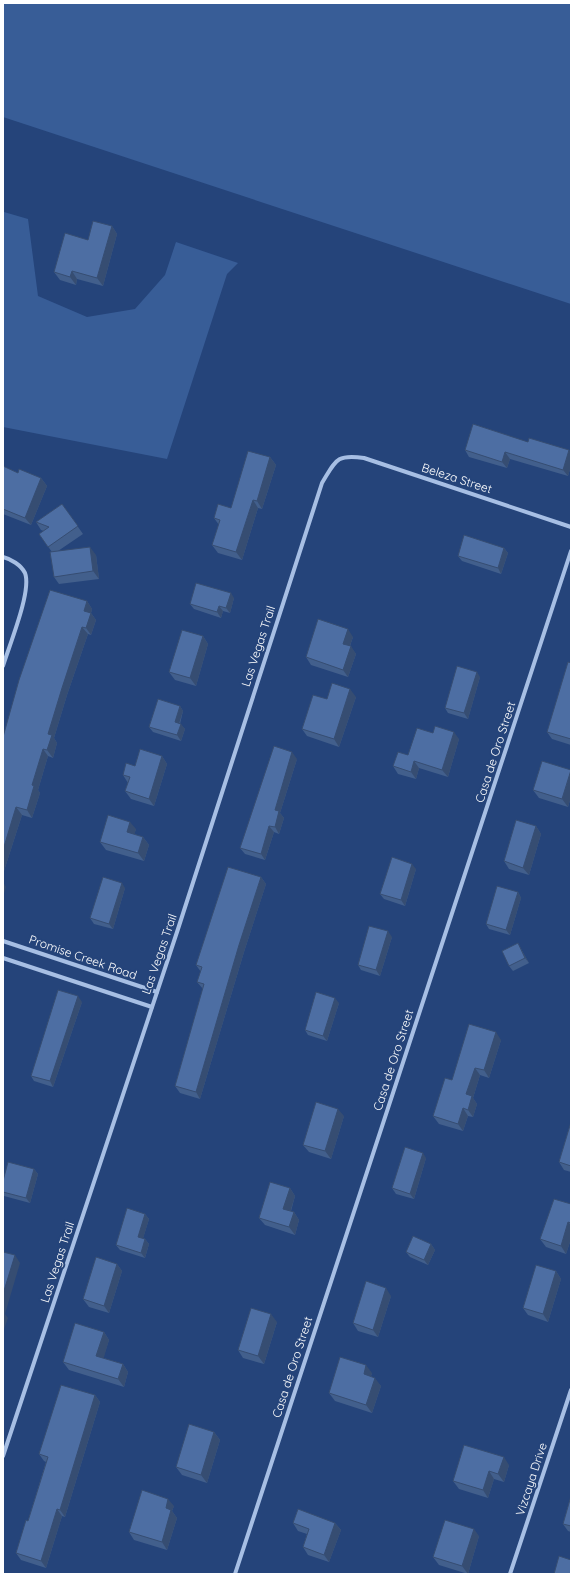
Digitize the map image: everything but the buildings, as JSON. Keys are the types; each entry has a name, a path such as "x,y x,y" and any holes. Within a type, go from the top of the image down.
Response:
{"street":[{"name":"Beleza Street","path":"336,460 349,456 364,458 571,527"},
{"name":"Las Vegas Trail","path":"3,1456 157,992 317,494 336,460"},
{"name":"Casa de Oro Street","path":"235,1574 571,551"},
{"path":"3,557 20,566 27,581 25,597 3,666"},
{"name":"Promise Creek Road","path":"3,941 157,992"},
{"name":"Promise Creek Road","path":"3,958 152,1007"},
{"name":"Vizcaya Drive","path":"510,1574 571,1390"}],"shaded area":[{"path":"3,3 571,3 571,304 3,117"},
{"path":"4,212 28,219 38,296 87,317 135,309 165,275 176,242 238,263 227,274 167,459 3,427"}]}
